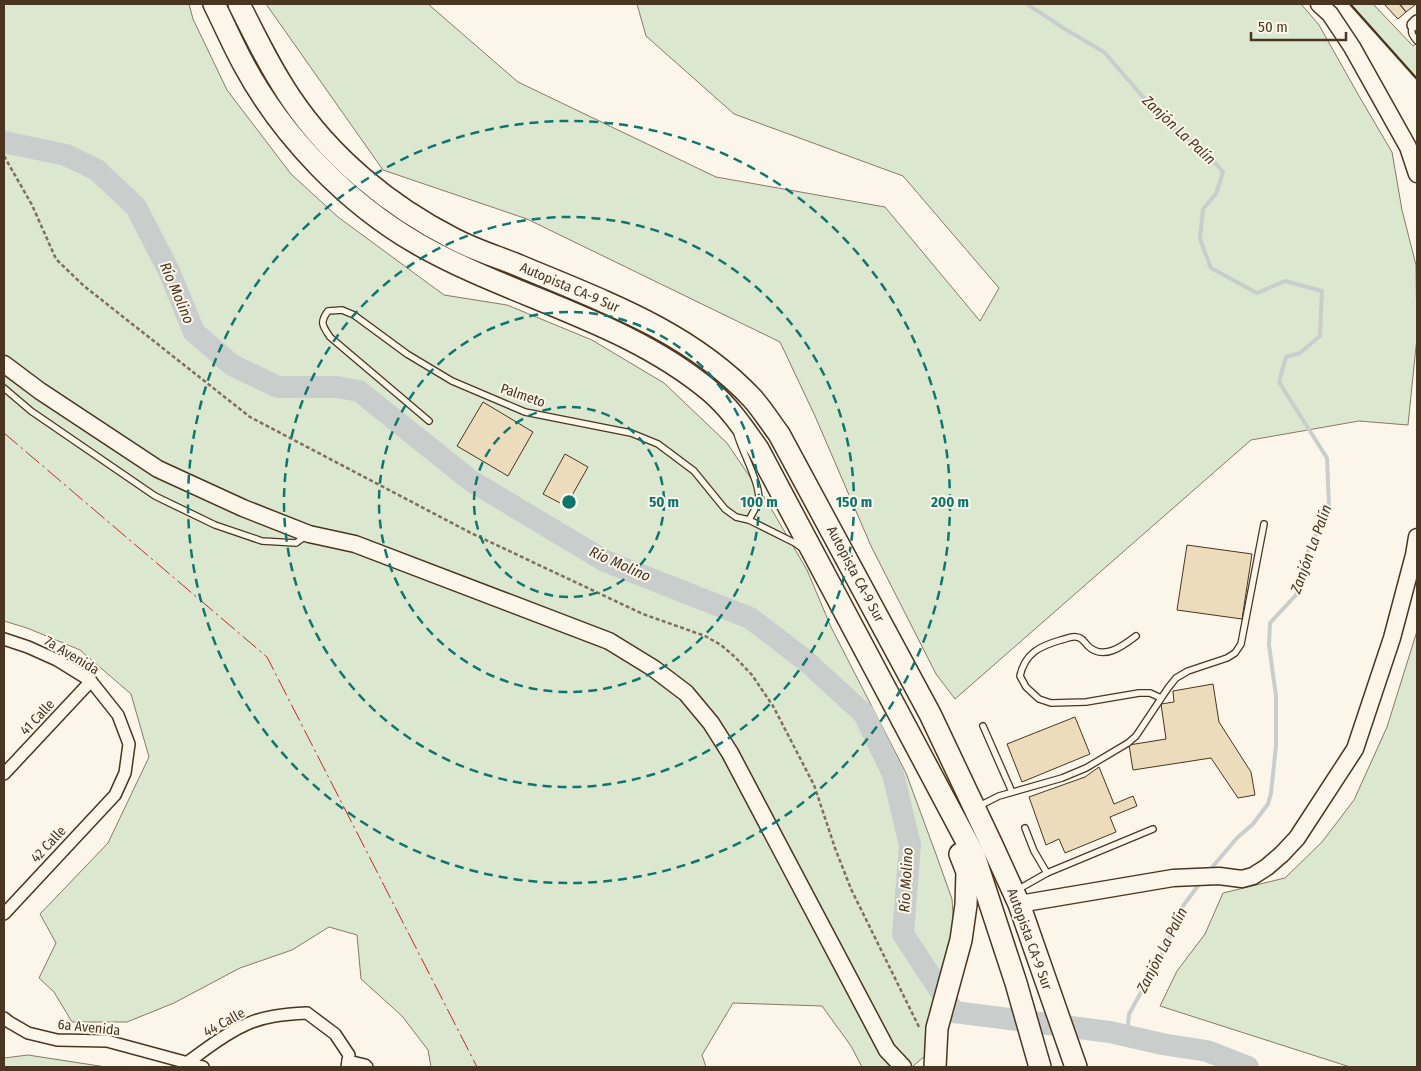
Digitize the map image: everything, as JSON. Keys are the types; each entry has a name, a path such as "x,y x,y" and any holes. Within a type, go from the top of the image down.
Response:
{"highway":[{"name":"Autopista CA-9 Sur","path":"214,4 244,66 272,110 326,173 359,202 387,224 442,257 607,328 666,358 711,392 734,414 758,450 974,855 1016,983 1040,1067"},
{"name":"Autopista CA-9 Sur","path":"239,4 263,54 290,97 312,127 341,158 373,187 401,208 454,239 641,317 726,373 753,399 780,434 930,714 1016,898 1076,1067"},
{"path":"920,752 926,777 967,872 966,905 939,1053"}],"main road":[{"path":"1319,4 1330,14 1352,47 1408,146 1417,174"},
{"path":"4,364 40,391 158,469 242,508 309,534 355,544 609,641 653,668 686,693 711,723 730,753 887,1050 903,1067"},
{"path":"1016,898 1174,878 1219,876 1242,879 1253,876 1267,868 1297,838 1355,749 1392,638 1417,537"}],"street":[{"name":"7a Avenida","path":"4,639 57,660 91,681 118,715 129,744 125,773 115,794"},
{"name":"41 Calle","path":"4,774 91,681"},
{"name":"42 Calle","path":"4,914 115,794"},
{"name":"44 Calle","path":"188,1062 218,1040 244,1025 278,1015 307,1013 335,1034 348,1061"},
{"name":"6a Avenida","path":"4,1018 28,1033 57,1040 106,1041 203,1067"},
{"path":"348,1061 368,1067"}],"lane":[{"path":"1415,23 1411,30 1417,41"},
{"name":"Palmeto","path":"429,422 330,337 322,325 323,318 328,311 342,310 354,315 407,354 452,381 525,412 632,433 658,444 694,472 725,509 736,516 749,520"},
{"path":"4,388 31,411 155,496 215,525 262,541 296,543 309,534"},
{"path":"734,414 739,442 758,488 759,500 749,520 795,543 817,560"},
{"path":"975,808 999,796 1062,778 1086,768 1128,743 1136,736 1176,678 1188,671 1227,658 1235,653 1241,644 1264,524"},
{"path":"1136,636 1122,647 1106,652 1095,652 1079,637 1074,636 1046,644 1032,654 1022,665 1020,676 1026,687 1039,700 1051,703 1086,702 1139,693 1150,693 1161,698"},
{"path":"983,726 1012,792"},
{"path":"1025,828 1034,850 1047,873"},
{"path":"1016,898 1047,873 1153,829"}],"path":[{"path":"4,156 32,205 56,258 91,292 250,417 471,533 643,614 705,636 721,645 735,657 752,674 773,706 814,785 851,890 920,1031 939,1053"}],"green space":[{"path":"4,4 189,4 193,19 227,90 291,174 338,217 444,295 507,305 592,340 664,383 727,443 769,505 807,570 831,627 906,773 937,857 952,899 955,942 944,1040 912,1067 862,1067 851,1046 822,1006 733,1003 702,1055 706,1067 431,1067 428,1050 402,1016 361,979 357,935 329,927 292,950 240,968 174,1003 127,1022 72,1022 54,992 39,978 56,943 40,914 108,843 149,757 131,694 80,650 27,628 4,621"},
{"path":"266,4 428,4 518,82 716,177 885,207 980,321 999,288 903,176 734,114 646,36 637,4 1301,4 1319,25 1392,152 1402,210 1416,265 1417,337 1408,425 1359,421 1251,440 955,699 936,674 871,546 815,416 780,342 527,219 383,170"},
{"path":"1350,4 1373,4 1413,46 1417,43 1417,79"},
{"path":"1417,631 1417,1067 1350,1067 1160,1006 1177,971 1205,934 1223,893 1285,878 1322,842 1354,800 1387,727"},
{"path":"28,1055 106,1067 4,1067 4,1058"}],"building":[{"path":"1384,4 1399,4 1406,12 1398,19"},
{"path":"1400,4 1414,4 1415,5 1406,12"},
{"path":"483,402 533,432 508,476 457,446"},
{"path":"565,454 588,467 566,506 543,494"},
{"path":"1187,545 1252,554 1242,619 1177,610"},
{"path":"1213,684 1219,722 1251,772 1255,795 1238,798 1211,758 1133,770 1129,745 1166,739 1161,704 1174,702 1173,691"},
{"path":"1075,717 1090,754 1022,782 1007,744"},
{"path":"1099,767 1114,804 1133,796 1137,806 1110,817 1116,832 1065,853 1059,839 1046,845 1029,797 1085,777"}],"waterway":[{"name":"Zanjón La Palín","path":"1027,4 1104,52 1143,97 1177,131 1204,150 1223,172 1216,194 1203,209 1200,239 1211,268 1257,293 1285,281 1322,291 1320,336 1300,353 1286,357 1279,382 1327,458 1329,507 1303,562 1296,595 1270,623 1269,645 1276,696 1276,746 1268,804 1253,824 1237,838 1209,871"},
{"name":"Río Molino","path":"4,142 66,155 97,170 136,207 169,271 194,332 232,365 278,387 337,387 359,391 470,480 605,561 750,618 805,660 864,714 893,774 910,845 903,934 954,1012 1110,1032 1162,1044 1207,1051 1248,1067"},
{"name":"Zanjón La Palín","path":"1127,1036 1129,1014 1160,958 1183,906 1200,883"}],"wall":[{"path":"1350,4 1417,79"}],"power":[{"path":"4,433 267,657 477,1067"}]}
